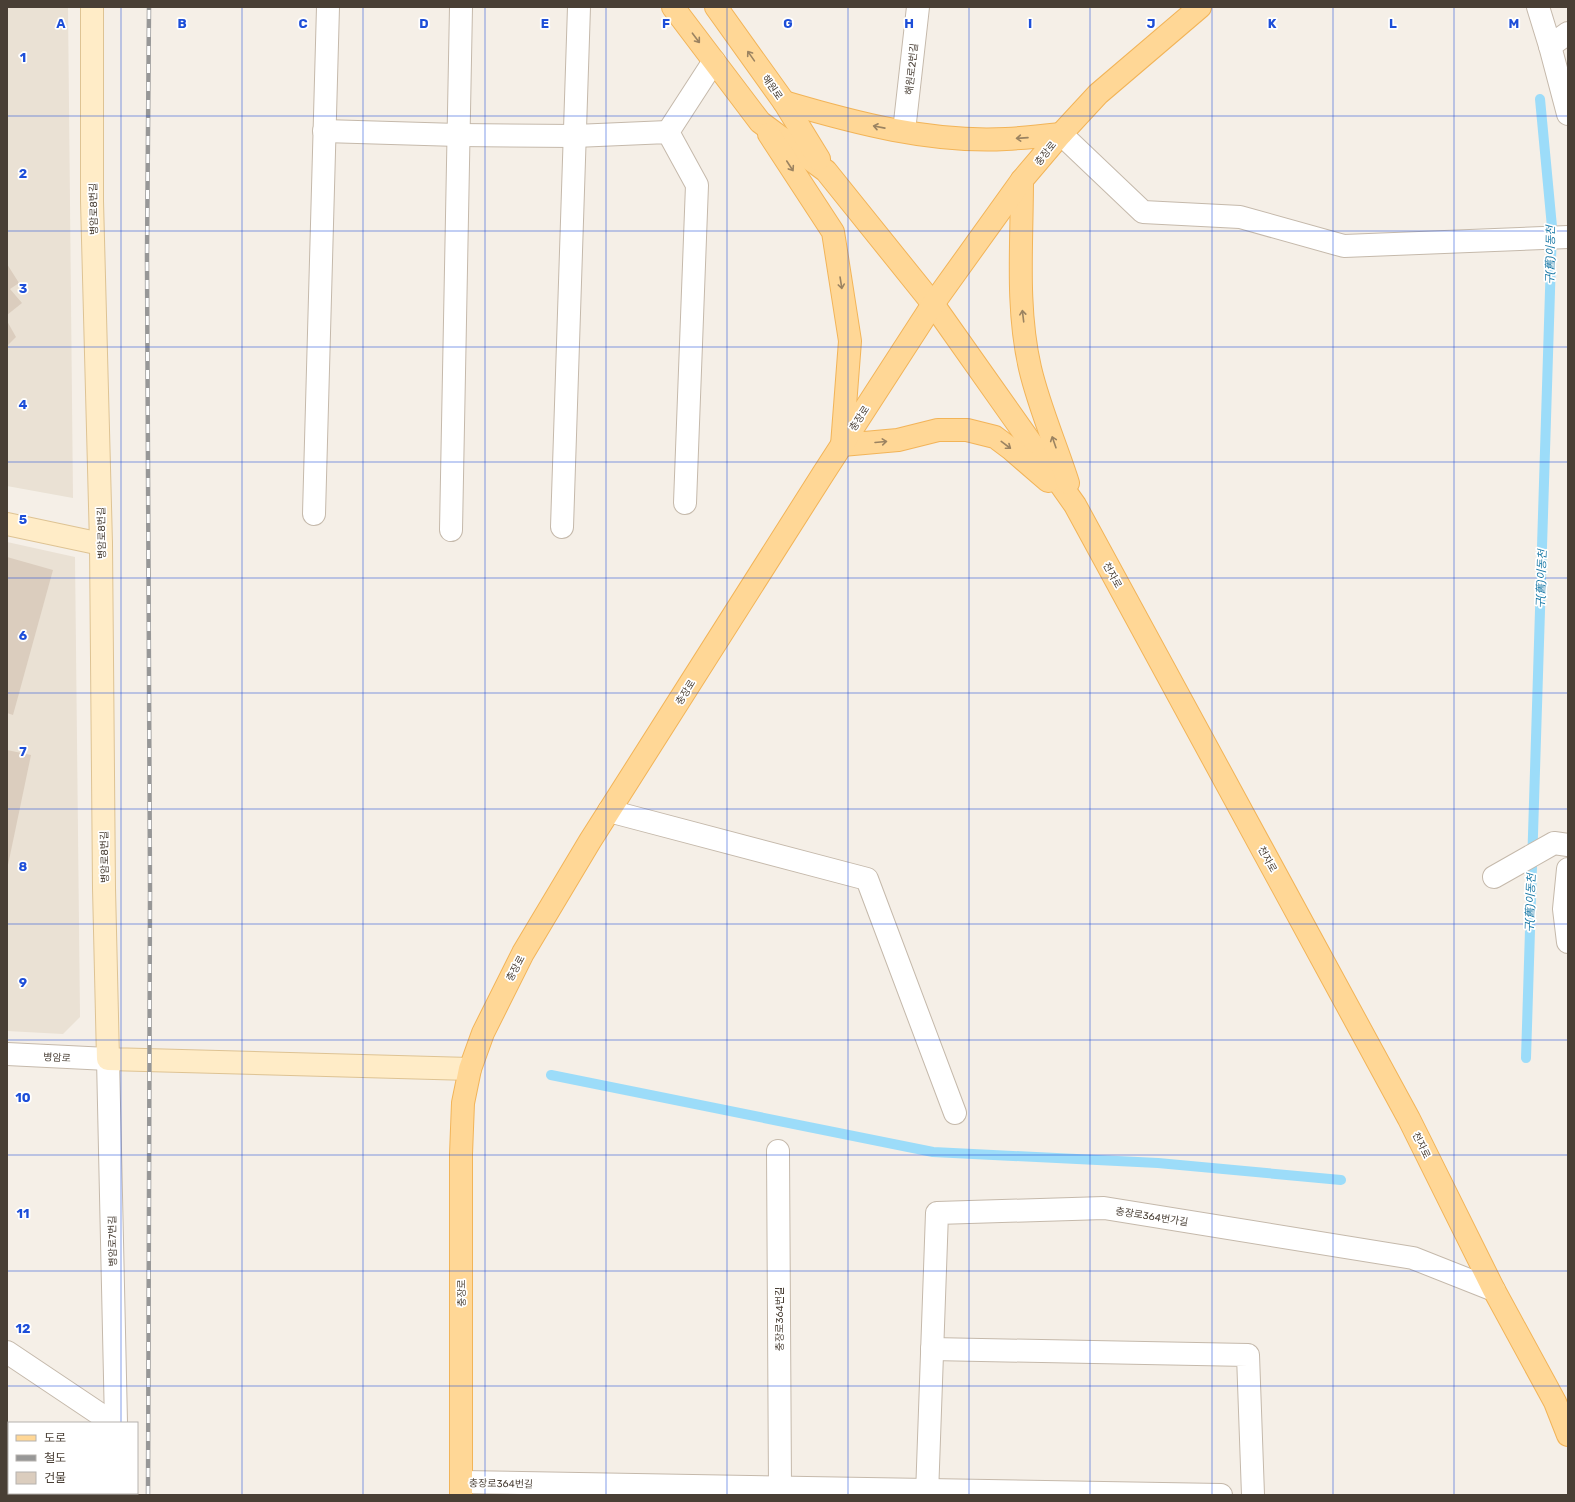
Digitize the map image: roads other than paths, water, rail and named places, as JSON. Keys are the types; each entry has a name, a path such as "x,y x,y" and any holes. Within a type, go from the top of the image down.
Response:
{"main road":[{"path":"673,7 760,122 833,232 850,341 842,445 898,440 938,430 967,430 995,437 1011,449 1075,505"},
{"name":"해원로","path":"716,7 784,102 826,170"},
{"name":"충장로","path":"461,1489 461,1154 463,1103 470,1069 483,1033 523,953 609,811 933,304 1022,180 1061,134 1098,94 1200,7"},
{"path":"784,102 856,122 947,137 1005,139 1061,134"},
{"path":"760,122 826,170"},
{"name":"천자로","path":"826,170 933,304 1075,505 1409,1118 1494,1290 1555,1402 1568,1435"},
{"path":"1022,180 1021,299 1026,343 1036,391 1075,505"}],"street":[{"name":"병암로8번길","path":"92,7 92,201 101,544 104,888 108,1059"},
{"path":"314,514 328,7"},
{"path":"451,530 461,7"},
{"path":"562,527 579,7"},
{"name":"해원로2번길","path":"904,131 918,7"},
{"path":"1538,7 1568,114"},
{"path":"1550,46 1568,32"},
{"path":"668,132 714,61"},
{"path":"324,131 458,135 575,136 668,132"},
{"path":"668,132 697,185 685,503"},
{"path":"1061,134 1143,212 1240,217 1344,246 1568,237"},
{"path":"7,524 101,544"},
{"path":"609,811 867,879 955,1113"},
{"path":"1494,877 1517,864 1561,844"},
{"path":"1568,869 1564,909 1568,942"},
{"name":"병암로","path":"7,1054 108,1059"},
{"path":"108,1059 470,1069"},
{"name":"병암로7번길","path":"108,1059 116,1422"},
{"name":"충장로364번길","path":"778,1151 780,1487"},
{"name":"충장로364번가길","path":"927,1492 937,1213 1104,1208 1413,1258 1494,1290"},
{"path":"932,1349 1248,1356 1253,1495"},
{"path":"7,1352 112,1422"},
{"name":"충장로364번길","path":"461,1489 780,1487 927,1492 1221,1495"}],"waterway":[{"name":"구(舊)이동천","path":"1526,1058 1552,227 1540,99"},
{"path":"551,1075 933,1152 1158,1163 1341,1180"}],"railway":[{"path":"148,1495 150,889 147,257 149,7"}]}
